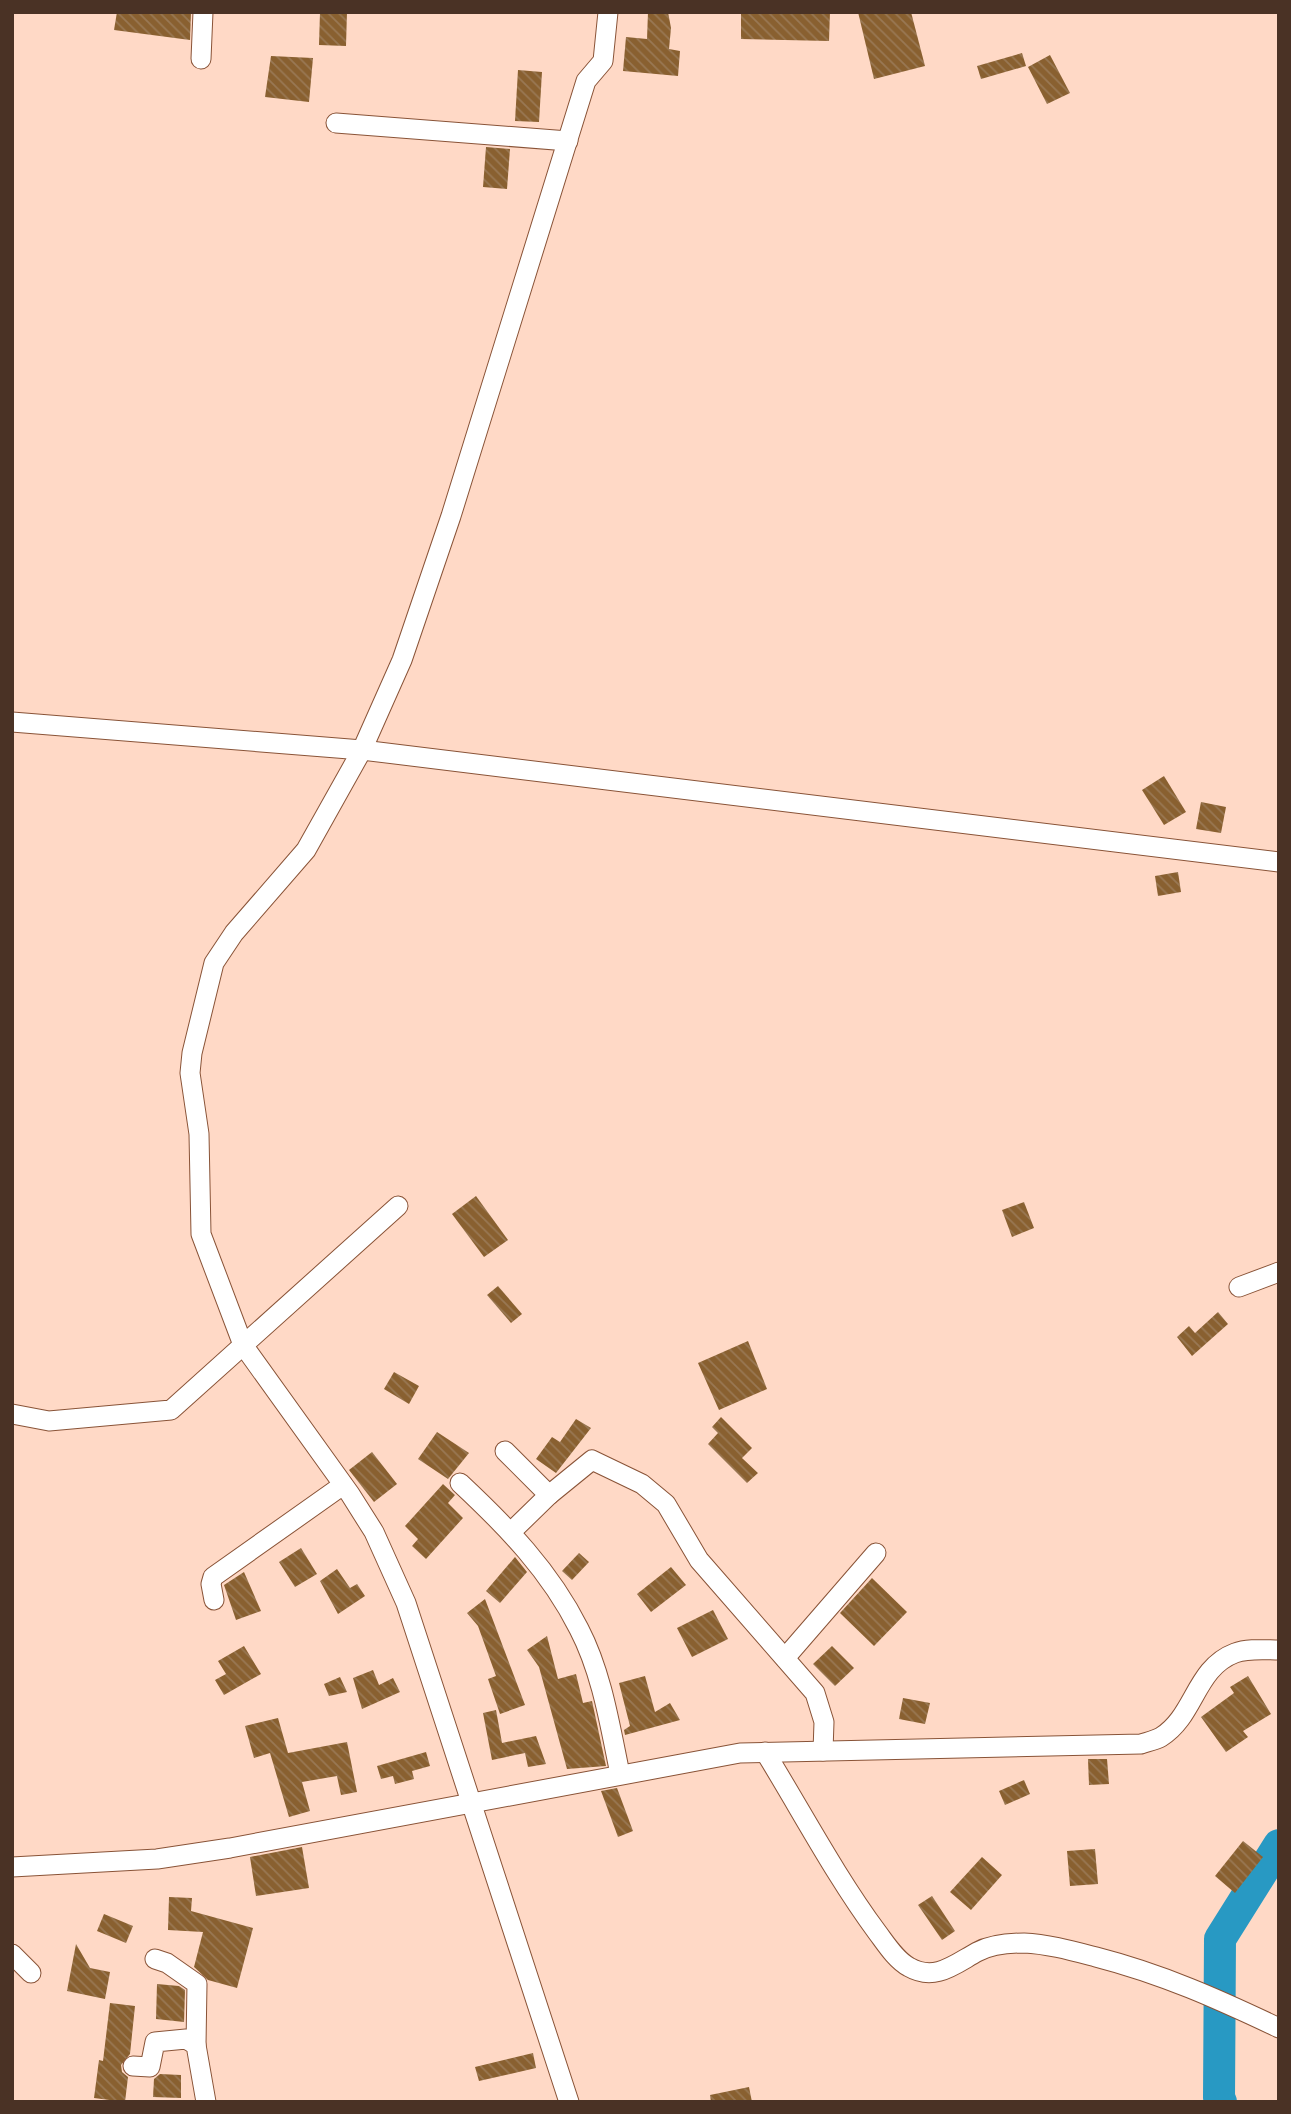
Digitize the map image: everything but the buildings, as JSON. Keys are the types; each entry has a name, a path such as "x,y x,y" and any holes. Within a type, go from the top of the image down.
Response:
{"street":[{"path":"201,59 203,12"},
{"path":"569,2102 406,1603 374,1532 243,1345 201,1234 199,1134 190,1073 200,1010 214,962 234,933 306,850 362,750 401,660 452,516 586,81 603,61 608,12"},
{"path":"336,123 568,141"},
{"path":"12,722 362,750 1279,862"},
{"path":"12,1414 49,1421 171,1410 398,1206"},
{"path":"1239,1287 1279,1272"},
{"path":"505,1451 549,1495"},
{"path":"512,1531 581,1466 592,1460 642,1483 666,1504 699,1560 815,1693 824,1722 823,1751"},
{"path":"460,1483 512,1531 554,1585 580,1631 603,1693 621,1774"},
{"path":"214,1600 211,1584 223,1569 277,1535 343,1485"},
{"path":"785,1658 876,1553"},
{"path":"12,1867 157,1859 230,1848 470,1801 740,1753 1141,1744 1161,1737 1177,1721 1204,1675 1217,1662 1238,1651 1279,1650"},
{"path":"765,1752 829,1862 882,1939 908,1967 926,1972 945,1971 978,1951 995,1946 1023,1943 1063,1948 1144,1969 1192,1986 1279,2028"},
{"path":"12,1954 31,1973"},
{"path":"155,1959 167,1963 197,1984 196,2045 206,2102"},
{"path":"133,2066 150,2067 155,2042 186,2039 196,2045"}],"waterway":[{"path":"1221,2102 1220,1939 1279,1845"}]}
